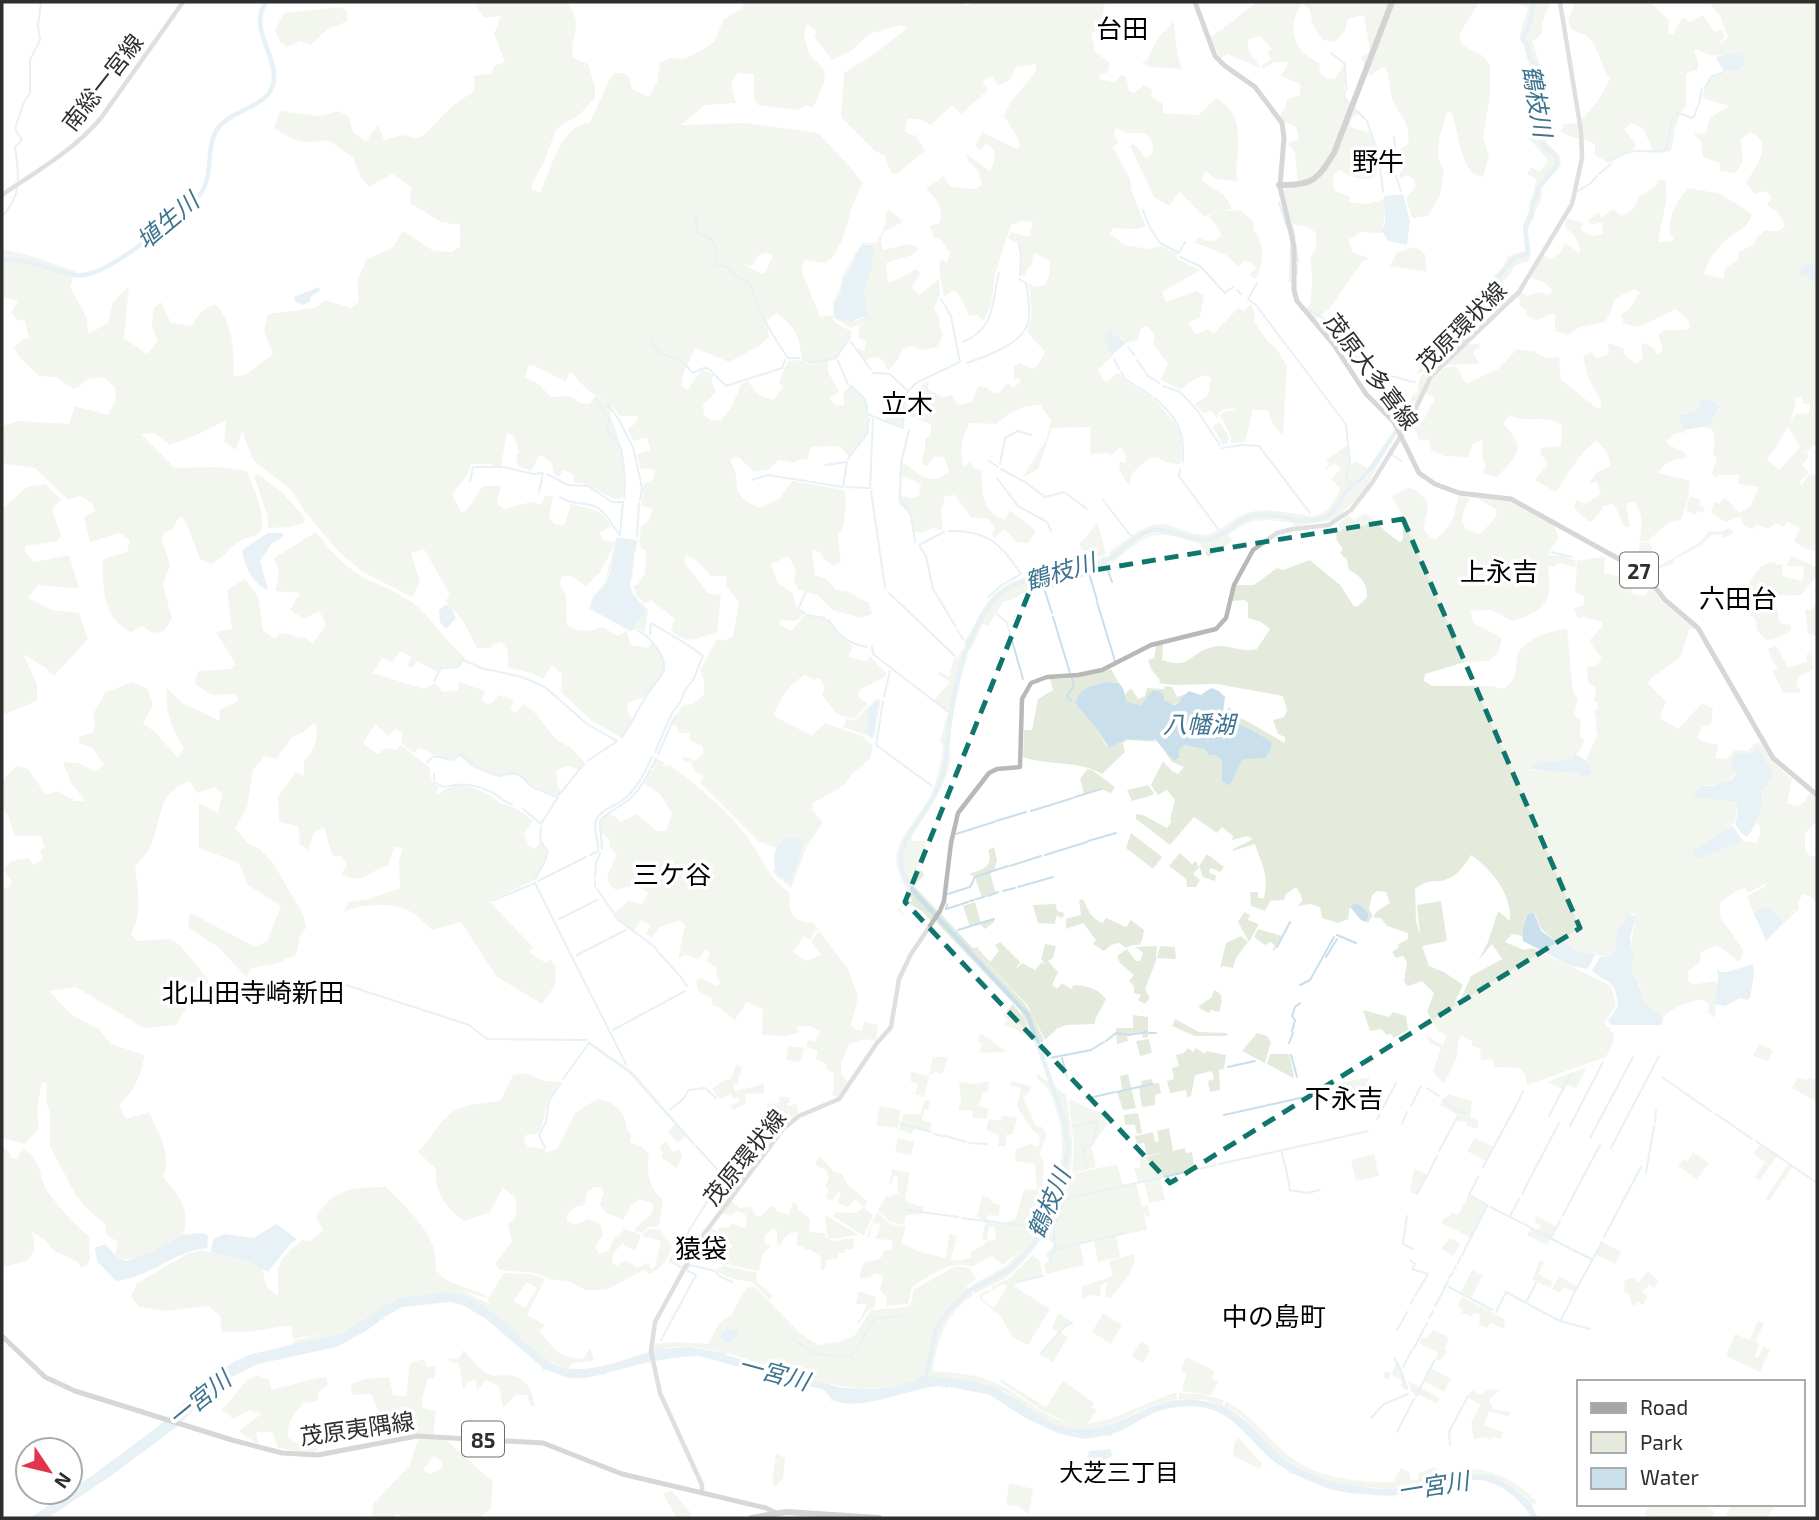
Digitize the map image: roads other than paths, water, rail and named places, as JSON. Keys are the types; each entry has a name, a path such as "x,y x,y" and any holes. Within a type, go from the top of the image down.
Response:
{"highway":[{"path":"1279,185 1307,183 1322,172 1342,136 1392,2"},
{"path":"751,1518 776,1513 803,1512 879,1518"}],"main road":[{"name":"南総一宮線","path":"2,195 88,134 183,2"},
{"name":"茂原大多喜線","path":"1195,2 1215,56 1255,87 1280,119 1284,138 1279,185 1294,246 1296,300 1334,345 1366,394 1396,424 1416,469 1431,482 1465,495 1511,499 1644,573 1664,600 1698,628 1773,758 1817,795"},
{"name":"茂原環状線","path":"702,1494 702,1485 667,1409 654,1369 650,1344 657,1314 683,1268 745,1177 789,1122 835,1101 891,1027 900,979 911,954 944,901 951,843 958,813 989,773 997,769 1020,767 1022,699 1031,684 1047,677 1101,670 1150,646 1216,629 1226,618 1234,584 1255,548 1285,530 1329,525 1351,510 1372,483 1410,421 1431,376 1520,292 1575,197 1582,158 1581,131 1560,2"},
{"name":"茂原夷隅線","path":"2,1336 34,1369 75,1391 266,1450 318,1455 416,1436 543,1443 622,1474 766,1508 776,1513"}],"water":[{"path":"1741,55 1746,63 1739,70 1724,72 1716,57"},
{"path":"1403,194 1410,221 1407,245 1388,241 1382,231 1385,223 1384,196"},
{"path":"862,244 873,246 872,267 864,293 869,318 862,317 850,322 835,318 834,304"},
{"path":"1812,262 1817,267 1817,286 1810,278 1800,274 1801,268"},
{"path":"319,287 320,291 310,297 311,301 303,305 295,301 294,297"},
{"path":"1109,331 1126,343 1112,355 1103,337"},
{"path":"1707,399 1721,406 1708,426 1684,430 1681,414 1694,412 1702,400"},
{"path":"268,533 283,533 283,537 272,543 260,561 268,590 258,584 250,574 242,550"},
{"path":"616,539 636,541 630,584 632,593 646,610 631,631 594,611 591,606 593,599 606,583"},
{"path":"446,604 456,618 446,629 440,622 439,610"},
{"name":"八幡湖","path":"1106,682 1119,683 1127,702 1141,705 1153,691 1163,694 1165,701 1174,705 1189,691 1201,695 1211,688 1219,691 1225,697 1223,712 1226,718 1252,730 1271,742 1272,746 1266,758 1242,760 1230,786 1222,782 1222,760 1216,755 1209,755 1204,749 1184,745 1179,750 1179,758 1174,761 1156,740 1126,739 1109,748 1075,703 1084,690"},
{"path":"879,701 872,738 868,735 868,711"},
{"path":"1757,748 1774,774 1761,790 1759,815 1747,837 1735,823 1738,813 1736,803 1696,798 1694,794 1702,786 1715,786 1731,780 1736,773 1730,763 1736,754 1748,755"},
{"path":"1575,753 1590,764 1591,775 1581,776 1578,771 1559,773 1530,769 1537,760 1560,761 1573,757"},
{"path":"1733,826 1743,841 1700,858 1693,855 1693,850"},
{"path":"786,838 800,838 803,841 790,882 777,875 774,865 776,849"},
{"path":"1354,903 1368,914 1366,922 1350,907"},
{"path":"1766,908 1774,911 1783,923 1766,941 1754,914 1757,910"},
{"path":"1534,913 1541,931 1554,940 1579,952 1595,954 1588,969 1571,966 1523,941 1525,920 1528,914"},
{"path":"1628,915 1636,916 1630,937 1633,958 1631,972 1645,1003 1663,1018 1662,1025 1612,1025 1608,1021 1618,1007 1615,990 1592,970 1600,957 1607,957 1614,952 1616,936"},
{"path":"1753,964 1750,998 1740,998 1725,1006 1715,1004 1717,968 1720,972 1727,972"},
{"path":"276,1224 297,1239 268,1272 249,1262 211,1252 213,1239 224,1234 254,1238"},
{"path":"200,1233 208,1237 207,1248 184,1254 129,1279 116,1281 97,1261 95,1248 105,1244 118,1258 127,1261 152,1252 183,1235"},
{"name":"一宮川","path":"447,1288 447,1292 467,1297 483,1306 545,1359 565,1368 606,1365 660,1349 662,1345 663,1349 689,1347 725,1353 842,1388 891,1387 914,1381 923,1374 990,1386 1055,1424 1076,1429 1097,1428 1115,1423 1162,1403 1180,1400 1225,1407 1227,1405 1227,1408 1243,1419 1285,1460 1331,1482 1334,1480 1334,1483 1391,1489 1456,1476 1490,1476 1492,1472 1492,1476 1513,1487 1529,1501 1533,1498 1530,1502 1538,1518 1531,1518 1521,1503 1506,1490 1479,1480 1448,1484 1427,1491 1427,1495 1426,1491 1390,1496 1348,1493 1326,1488 1292,1473 1289,1475 1290,1472 1260,1449 1224,1415 1190,1406 1152,1414 1112,1434 1110,1438 1109,1435 1084,1439 1060,1434 1027,1419 990,1395 951,1387 947,1387 947,1392 946,1387 942,1387 941,1391 941,1386 872,1402 829,1402 832,1399 824,1390 699,1356 649,1362 650,1365 648,1362 606,1373 606,1377 605,1374 570,1378 569,1382 569,1378 544,1369 542,1372 543,1368 485,1318 462,1305 450,1302 402,1307 383,1318 385,1321 382,1319 336,1347 258,1364 227,1379 211,1391 178,1426 84,1494 84,1481 100,1470 99,1467 101,1469 113,1460 112,1457 116,1458 165,1421 213,1376 212,1372 215,1375 235,1361 252,1354 343,1333 397,1298 446,1292"},
{"path":"728,1326 729,1330 736,1329 739,1334 732,1339 733,1342 728,1343 720,1337"},
{"path":"1110,1449 1113,1456 1093,1465 1088,1457 1089,1451"},
{"path":"48,1506 66,1506 48,1518 30,1518"}],"waterway":[{"path":"2,217 13,200 18,184 15,147 22,140 15,129 23,104 30,93 30,60 40,40 38,26 41,2"},
{"name":"埴生川","path":"2,261 30,263 76,275 89,274 139,246 197,198 207,180 212,143 219,127 232,116 264,98 273,85 272,64 260,23 266,2"},
{"name":"鶴枝川","path":"1434,363 1441,349 1459,345 1471,334 1472,313 1481,294 1494,286 1513,259 1528,253 1525,229 1532,214 1532,204 1539,187 1557,166 1555,156 1543,145 1542,122 1535,100 1537,88 1533,77 1536,66 1529,57 1527,44 1522,39 1529,26 1534,2"},
{"path":"1331,53 1345,64 1346,87"},
{"path":"1705,88 1711,77 1724,72"},
{"path":"1701,92 1702,88"},
{"path":"1347,89 1344,91 1345,98 1350,105"},
{"path":"1699,104 1701,93"},
{"path":"1691,118 1698,106"},
{"path":"1354,108 1366,120"},
{"path":"1611,160 1632,152 1664,151 1668,144 1672,118 1678,113 1690,117"},
{"path":"1367,121 1379,156"},
{"path":"1394,137 1396,153"},
{"path":"1383,192 1379,159 1395,156"},
{"path":"1599,174 1611,164"},
{"path":"1396,176 1401,191"},
{"path":"1578,191 1597,176"},
{"path":"1279,202 1286,225"},
{"path":"1143,210 1160,243 1179,253 1185,242"},
{"path":"696,217 697,233 709,237 715,244 716,264 727,267 749,282 761,312 788,358 800,358"},
{"path":"1292,225 1295,238"},
{"path":"1019,244 1020,275"},
{"path":"1290,281 1291,244"},
{"path":"1296,250 1298,262"},
{"path":"1180,257 1200,266 1225,293 1233,287"},
{"path":"1297,265 1297,274"},
{"path":"963,342 974,336 987,321 999,273"},
{"path":"967,363 1008,345 1026,328 1029,313 1028,293 1026,283 1019,279"},
{"path":"1257,283 1248,299 1256,305 1286,345"},
{"path":"1237,290 1241,294"},
{"path":"910,389 916,383 960,362 951,316 941,299"},
{"path":"1307,309 1323,318 1341,347 1387,375"},
{"path":"803,359 812,363 836,358 851,336"},
{"path":"651,340 659,352 681,360 693,373 704,368 709,369 726,386 782,368 785,360"},
{"path":"851,342 871,370"},
{"path":"1287,346 1330,403"},
{"path":"1128,347 1134,355"},
{"path":"1114,359 1119,369"},
{"path":"1137,360 1148,376 1159,383"},
{"path":"838,361 848,384"},
{"path":"1121,372 1125,379 1152,396"},
{"path":"851,386 865,399 867,414 903,428 903,403 908,391 890,374 873,373"},
{"path":"1389,376 1415,382"},
{"path":"1163,386 1180,392 1197,410 1220,445"},
{"path":"595,398 609,419 608,432 621,448 624,498"},
{"path":"1155,398 1179,427 1183,441 1183,462"},
{"path":"608,404 619,420"},
{"path":"1331,405 1346,424 1348,444"},
{"path":"848,459 867,434 869,419"},
{"path":"870,488 873,419"},
{"name":"鶴枝川","path":"925,1381 936,1329 947,1312 969,1291 1010,1269 1037,1239 1063,1181 1068,1147 1064,1120 1028,1015 915,893 905,877 901,863 902,850 939,786 946,758 957,681 971,637 987,609 999,595 1013,585 1028,579 1094,565 1110,558 1149,531 1162,530 1205,540 1218,537 1251,516 1309,520 1330,515 1349,488 1362,479 1405,419"},
{"path":"620,422 633,447 642,488 640,500"},
{"path":"909,430 901,463 900,499 911,515 915,542"},
{"path":"1000,464 1005,438 1018,431 1031,435"},
{"path":"1348,445 1350,464 1346,475 1352,486"},
{"path":"1222,448 1259,446 1310,513"},
{"path":"1392,455 1401,461"},
{"path":"989,461 998,467"},
{"path":"752,480 768,475 843,487 847,462 825,465"},
{"path":"470,482 473,467 504,467 533,474 543,473 539,492"},
{"path":"1001,469 1045,497 1064,492 1087,509"},
{"path":"1180,469 1179,476 1218,529"},
{"path":"547,474 568,485 588,486 612,502 623,502 620,535"},
{"path":"997,478 1018,506 1047,522 1051,531"},
{"path":"846,487 868,488"},
{"path":"871,491 885,588"},
{"path":"560,497 569,502 598,508 619,534"},
{"path":"637,537 639,503"},
{"path":"1106,504 1131,536"},
{"path":"949,531 973,533 992,540 1007,554 1021,574 988,597"},
{"path":"944,532 919,545 926,556 933,589 956,627"},
{"path":"1551,552 1572,557"},
{"path":"1107,568 1112,582"},
{"path":"1089,573 1097,600"},
{"path":"1042,582 1052,613"},
{"path":"889,593 955,656"},
{"path":"805,594 798,609 805,613"},
{"path":"1097,602 1115,661"},
{"path":"997,614 1007,622 1008,627"},
{"path":"807,615 825,618"},
{"path":"1053,617 1070,673"},
{"path":"829,620 845,638 867,647"},
{"path":"650,634 651,623 703,656 693,680 672,713 655,752"},
{"path":"957,630 963,639"},
{"path":"1009,630 1023,679"},
{"path":"622,737 664,670 663,659 656,647 638,631"},
{"path":"872,647 873,654 947,711"},
{"path":"434,681 441,668 458,667 463,660 484,669"},
{"path":"486,669 522,677 545,687 587,724 617,741"},
{"path":"884,697 890,671"},
{"path":"1071,701 1067,696 1074,686 1072,678"},
{"path":"883,701 876,745 932,786"},
{"path":"658,754 675,716"},
{"path":"587,761 616,742"},
{"path":"427,763 433,757 452,760 461,754 478,768 499,776 511,773 520,775 531,786 558,798"},
{"path":"590,855 598,851 595,826 597,818 629,795 652,757"},
{"path":"651,768 656,759"},
{"path":"559,795 584,764"},
{"path":"602,849 600,821 632,797 650,770"},
{"path":"434,774 434,782 443,787 473,786 512,804"},
{"path":"1075,797 1101,789"},
{"path":"523,809 541,824 558,797"},
{"path":"1031,811 1073,798"},
{"path":"996,821 1026,812"},
{"path":"956,834 994,822"},
{"path":"535,879 548,851 540,841 541,827"},
{"path":"1088,841 1116,833"},
{"path":"1045,855 1087,842"},
{"path":"595,878 600,853"},
{"path":"1010,866 1041,856"},
{"path":"538,881 586,857"},
{"path":"948,894 970,887 975,877 1008,866"},
{"path":"1018,887 1053,877"},
{"path":"595,881 595,886"},
{"path":"492,901 535,883 568,949"},
{"path":"1003,891 1015,888"},
{"path":"597,889 613,912"},
{"path":"988,896 998,892"},
{"path":"976,899 984,897"},
{"path":"559,919 597,900"},
{"path":"970,901 974,900"},
{"path":"947,904 946,909 968,902"},
{"path":"614,914 652,945"},
{"path":"958,930 994,919"},
{"path":"1277,947 1290,922"},
{"path":"577,955 626,930"},
{"path":"1337,935 1356,943"},
{"path":"1300,985 1310,980 1334,937"},
{"path":"1326,957 1337,939"},
{"path":"654,946 659,953"},
{"path":"569,951 626,1064"},
{"path":"660,954 681,977"},
{"path":"329,985 333,982 346,985 469,1025 487,1039 586,1040"},
{"path":"613,1030 685,991"},
{"path":"1292,1031 1295,1020 1292,1016 1295,1007 1300,1003"},
{"path":"1106,1041 1116,1033 1129,1035 1147,1032"},
{"path":"1149,1033 1156,1033"},
{"path":"1289,1043 1293,1033"},
{"path":"1050,1058 1091,1050 1104,1042"},
{"path":"563,1079 589,1043 631,1073 694,1144"},
{"path":"1291,1055 1297,1077"},
{"path":"1611,1148 1659,1056"},
{"path":"1590,1138 1633,1057"},
{"path":"1062,1058 1067,1078"},
{"path":"1228,1067 1255,1061"},
{"path":"1570,1126 1603,1062"},
{"path":"1549,1116 1571,1074"},
{"path":"1662,1077 1712,1112"},
{"path":"545,1148 539,1135 546,1122 549,1101 561,1083"},
{"path":"1336,1097 1344,1083"},
{"path":"1377,1119 1396,1083"},
{"path":"1117,1092 1152,1084"},
{"path":"1411,1106 1421,1086"},
{"path":"670,1110 689,1090 705,1088 716,1098"},
{"path":"1427,1088 1439,1096"},
{"path":"1519,1100 1523,1091"},
{"path":"1085,1099 1115,1092"},
{"path":"1301,1098 1319,1094"},
{"path":"1224,1115 1300,1098"},
{"path":"1443,1100 1464,1113"},
{"path":"1483,1167 1518,1102"},
{"path":"1655,1122 1656,1111"},
{"path":"1402,1124 1407,1112"},
{"path":"1716,1114 1752,1139"},
{"path":"1439,1151 1458,1116"},
{"path":"1075,1126 1097,1121 1093,1144 1083,1148 1087,1168"},
{"path":"1522,1194 1559,1123"},
{"path":"901,1124 931,1132"},
{"path":"1646,1173 1654,1126"},
{"path":"1311,1144 1368,1131"},
{"path":"934,1134 943,1136"},
{"path":"945,1136 966,1142"},
{"path":"1756,1141 1817,1183"},
{"path":"969,1143 986,1144"},
{"path":"1219,1164 1310,1144"},
{"path":"1563,1215 1600,1145"},
{"path":"661,1340 696,1275 670,1261 723,1176 696,1146"},
{"path":"1281,1150 1287,1173"},
{"path":"1430,1170 1437,1156"},
{"path":"1138,1183 1216,1165"},
{"path":"1604,1237 1641,1167"},
{"path":"1417,1194 1429,1172"},
{"path":"1287,1174 1290,1190 1307,1193 1320,1190"},
{"path":"1467,1245 1487,1205 1469,1195 1478,1177"},
{"path":"1048,1256 1055,1247 1054,1227 1065,1199 1136,1183"},
{"path":"1510,1216 1519,1199"},
{"path":"1490,1207 1530,1227"},
{"path":"906,1210 958,1217"},
{"path":"1407,1216 1403,1244 1413,1249"},
{"path":"962,1218 1034,1227"},
{"path":"1551,1238 1560,1221"},
{"path":"1531,1228 1571,1249"},
{"path":"1050,1258 1056,1249 1125,1233"},
{"path":"1571,1299 1602,1242"},
{"path":"1462,1256 1466,1247"},
{"path":"1573,1250 1591,1259"},
{"path":"1458,1263 1460,1258"},
{"path":"1410,1260 1415,1264 1412,1269 1428,1274 1415,1296"},
{"path":"687,1269 690,1265 715,1271 732,1282"},
{"path":"1449,1278 1453,1272"},
{"path":"1017,1282 1043,1276"},
{"path":"1444,1289 1448,1281"},
{"path":"1527,1301 1536,1283"},
{"path":"1449,1287 1492,1310"},
{"path":"1435,1306 1443,1291"},
{"path":"1496,1312 1506,1292 1539,1310"},
{"path":"1411,1304 1413,1299"},
{"path":"1561,1319 1571,1301"},
{"path":"1429,1318 1433,1311"},
{"path":"1541,1311 1560,1321 1582,1327"},
{"path":"1397,1330 1407,1312"},
{"path":"857,1348 875,1318 905,1316"},
{"path":"1041,1353 1065,1326 1072,1323"},
{"path":"1414,1348 1427,1323"},
{"path":"1584,1327 1590,1329"},
{"path":"793,1339 815,1354 851,1357 855,1350"},
{"path":"1403,1367 1412,1350"},
{"path":"1394,1358 1407,1389"},
{"path":"1416,1396 1434,1361"},
{"path":"1371,1418 1384,1404 1408,1394"},
{"path":"1450,1445 1449,1432 1468,1396"},
{"path":"1397,1432 1414,1399"}],"district":[{"name":"台田","path":"1122,27"},
{"name":"野牛","path":"1378,160"},
{"name":"立木","path":"907,402"},
{"name":"上永吉","path":"1499,570"},
{"name":"六田台","path":"1738,597"},
{"name":"三ケ谷","path":"672,873"},
{"name":"北山田寺崎新田","path":"253,991"},
{"name":"下永吉","path":"1344,1097"},
{"name":"猿袋","path":"701,1247"},
{"name":"中の島町","path":"1274,1315"},
{"name":"大芝三丁目","path":"1119,1471"}]}
